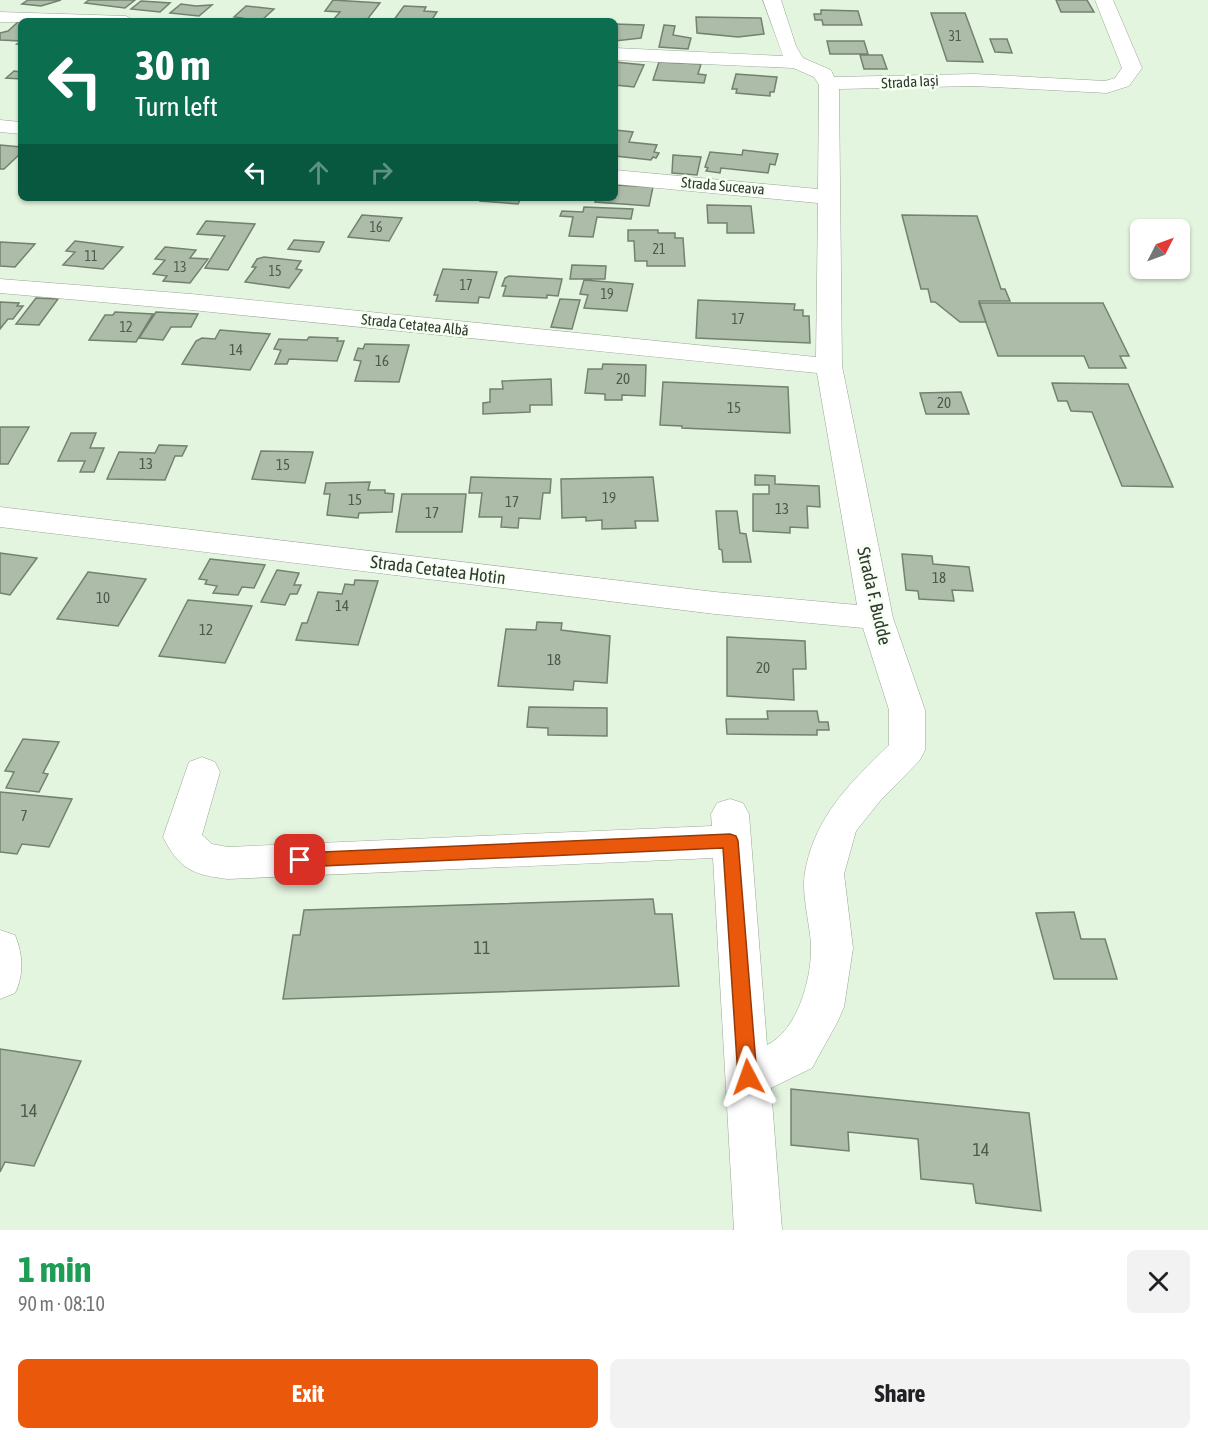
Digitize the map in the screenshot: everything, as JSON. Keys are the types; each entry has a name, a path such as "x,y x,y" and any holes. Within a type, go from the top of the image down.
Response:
{"street":[{"path":"772,0 787,46 796,62"},
{"name":"Strada Iași","path":"829,83 974,80 1107,87 1122,82 1132,68 1104,0"},
{"path":"0,17 32,18"},
{"path":"618,54 796,62 824,74 824,80 829,83"},
{"name":"Strada F. Budde","path":"748,1077 795,1053 823,1007 832,948 824,874 839,825 867,790 907,750 907,710 876,618 830,366 829,83"},
{"path":"0,126 18,128"},
{"name":"Strada Suceava","path":"618,177 830,197"},
{"name":"Strada Cetatea Albă","path":"0,286 191,302 830,366"},
{"name":"Strada Cetatea Hotin","path":"0,517 715,603 876,618"},
{"path":"202,772 182,837 189,850 200,860 228,863 730,828 758,1230"}],"building":[{"path":"28,0 61,0 41,6 22,4"},
{"path":"89,0 135,0 125,8 85,3"},
{"path":"333,0 380,3 368,18 335,18 340,12 325,11"},
{"path":"1056,0 1087,0 1094,12 1061,12"},
{"path":"141,1 170,3 160,12 131,9"},
{"path":"181,4 212,5 199,16 170,13"},
{"path":"246,6 274,9 264,18 234,17"},
{"path":"404,6 426,7 424,11 437,12 433,18 395,18"},
{"path":"821,10 858,11 862,25 823,25 822,20 815,20 814,14 821,14"},
{"path":"931,13 965,13 983,62 947,61"},
{"path":"696,17 761,18 764,34 738,37 697,33"},
{"path":"18,22 18,41 0,40 0,33 8,31"},
{"path":"618,24 644,25 641,38 618,41"},
{"path":"664,25 675,26 673,35 691,38 688,49 659,47"},
{"path":"990,39 1007,39 1012,53 995,52"},
{"path":"827,41 864,41 868,54 830,54"},
{"path":"860,55 882,55 887,69 864,69"},
{"path":"618,62 644,65 634,87 618,85"},
{"path":"659,62 701,64 698,74 706,75 704,83 653,80"},
{"path":"14,71 18,72 18,79 6,78"},
{"path":"736,74 777,77 774,92 770,92 770,96 736,93 737,89 732,89"},
{"path":"618,130 633,132 629,142 657,145 654,152 659,153 651,160 618,156"},
{"path":"0,145 18,147 18,156 4,169 0,169"},
{"path":"743,150 778,154 775,165 770,164 768,173 721,168 720,173 706,171 708,168 705,167 710,152 742,155"},
{"path":"673,155 701,157 697,175 672,173"},
{"path":"618,185 653,187 649,206 595,202 618,201"},
{"path":"480,201 520,201 518,204"},
{"path":"707,205 751,206 754,233 727,233 727,223 708,223"},
{"path":"584,207 633,209 631,219 597,217 593,237 569,236 573,217 560,216 562,211 583,212"},
{"path":"362,215 402,218 389,241 348,237"},
{"path":"902,215 977,216 1001,289 1005,289 1010,301 979,301 986,322 960,322 935,302 931,302 928,289 921,289"},
{"path":"206,221 255,224 228,270 205,268 225,236 197,234"},
{"path":"628,230 658,230 658,233 675,233 675,238 683,238 685,266 647,266 647,261 635,261 634,241 628,241"},
{"path":"294,240 324,242 319,252 288,249"},
{"path":"75,241 123,247 103,269 63,265 75,252 66,251"},
{"path":"0,242 35,244 15,267 0,266"},
{"path":"165,247 196,250 190,258 208,259 190,283 163,281 167,276 153,274 165,260 155,259"},
{"path":"264,257 301,261 296,269 302,270 289,288 245,282 256,267 252,267 257,259"},
{"path":"572,265 606,266 605,279 570,279"},
{"path":"443,269 497,272 489,298 479,297 478,303 436,301 438,295 434,295"},
{"path":"509,276 562,279 558,296 547,295 547,298 503,296 506,286 502,286 505,278"},
{"path":"584,280 633,284 627,311 584,308 588,295 580,294"},
{"path":"36,298 58,299 39,325 16,324"},
{"path":"560,299 580,300 572,329 551,327"},
{"path":"698,300 795,304 794,310 803,310 803,316 809,316 810,343 696,338"},
{"path":"0,302 19,303 17,306 23,306 13,319 8,319 0,329"},
{"path":"979,303 1103,303 1129,356 1120,356 1126,368 1089,368 1084,356 998,356"},
{"path":"115,312 153,314 136,342 89,340 105,315 113,315"},
{"path":"156,312 198,314 191,327 171,327 163,340 139,338"},
{"path":"220,330 270,334 250,370 182,364 196,341 202,338 215,339"},
{"path":"309,337 338,338 337,341 344,341 337,361 289,359 287,364 275,364 281,350 274,349 279,339 307,340"},
{"path":"365,344 409,345 399,382 355,381 361,361 354,360 358,348 363,349"},
{"path":"603,364 646,365 645,396 622,395 622,400 605,400 605,394 585,393 588,369 602,369"},
{"path":"551,379 552,405 530,405 530,412 483,414 483,403 490,402 490,389 503,389 502,381"},
{"path":"663,382 788,387 790,433 660,425"},
{"path":"1052,383 1128,384 1173,487 1122,486 1092,412 1071,411 1067,401 1058,401"},
{"path":"961,392 969,414 926,414 920,393"},
{"path":"0,427 29,427 8,464 0,464"},
{"path":"71,433 96,433 90,448 104,448 94,472 80,472 85,461 58,461"},
{"path":"159,445 187,446 182,456 175,456 165,480 107,479 119,452 155,453"},
{"path":"261,451 313,452 305,483 252,479"},
{"path":"755,475 775,476 775,484 819,486 820,507 807,506 808,528 790,527 790,533 753,531 753,494 769,494 769,485 755,485"},
{"path":"471,477 551,479 550,493 543,493 540,519 519,518 518,528 501,527 502,517 479,517 482,493 469,493"},
{"path":"653,477 658,521 635,521 636,528 602,529 602,520 586,521 586,517 562,518 561,479"},
{"path":"370,482 368,490 385,490 385,493 394,494 392,512 359,513 358,518 327,515 330,494 324,494 326,483"},
{"path":"402,494 466,494 462,532 396,532"},
{"path":"716,511 737,511 740,533 746,534 751,562 723,562 722,550 719,549"},
{"path":"0,553 37,558 10,595 0,593"},
{"path":"902,554 932,556 933,564 969,567 973,591 952,590 954,601 919,599 918,591 906,590"},
{"path":"210,559 265,565 254,588 242,587 238,595 213,593 217,586 205,584 207,580 199,579"},
{"path":"277,570 299,573 294,585 301,585 297,594 290,594 285,605 261,602"},
{"path":"88,572 146,579 118,626 57,619"},
{"path":"355,580 378,581 358,645 296,640 302,623 307,623 318,592 342,594 345,584 354,585"},
{"path":"188,600 252,606 225,663 159,656"},
{"path":"537,622 562,623 561,630 610,636 607,683 574,681 573,690 498,686 506,629 536,630"},
{"path":"727,637 805,641 806,669 793,669 794,700 727,696"},
{"path":"529,707 607,708 607,736 548,735 548,728 527,727"},
{"path":"767,711 817,711 819,722 828,722 829,730 817,730 817,735 727,734 726,719 768,719"},
{"path":"23,739 59,742 43,773 48,774 39,792 6,788 14,772 5,771"},
{"path":"0,792 72,799 49,847 22,844 17,854 0,852"},
{"path":"653,899 655,914 672,914 679,986 283,999 293,935 300,935 304,910"},
{"path":"1074,912 1081,939 1105,939 1117,979 1054,979 1036,913"},
{"path":"0,1049 81,1061 34,1166 5,1162 0,1172"},
{"path":"791,1089 1029,1113 1041,1211 976,1203 973,1184 921,1179 918,1139 848,1132 849,1151 791,1145"}],"route":[{"path":"300,860 730,841 748,1077"}]}
